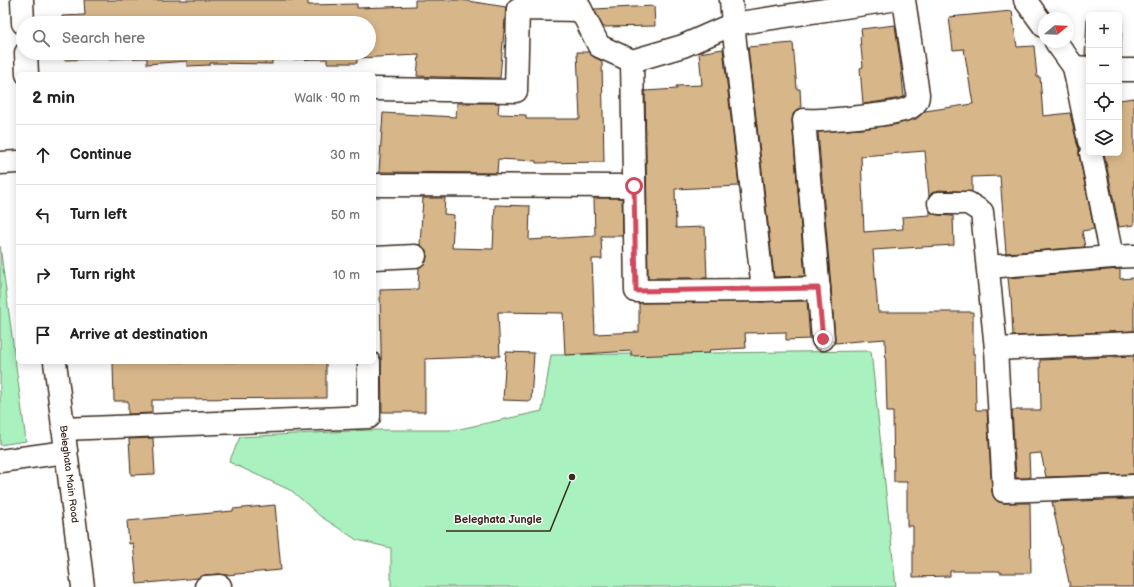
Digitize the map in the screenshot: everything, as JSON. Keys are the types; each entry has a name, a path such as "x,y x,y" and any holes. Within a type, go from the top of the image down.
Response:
{"street":[{"path":"22,0 23,16"},
{"path":"732,0 733,24 762,290"},
{"path":"376,89 516,91 518,9 579,5 599,46 632,61 683,46 733,24 891,0"},
{"path":"823,339 804,120 880,114 899,111 911,107 916,103 918,94 904,0"},
{"path":"1025,0 1038,18"},
{"path":"1062,48 1082,68 1087,120"},
{"path":"26,60 27,72"},
{"path":"632,61 636,291 818,288"},
{"path":"1122,70 1134,70"},
{"path":"1093,156 1112,257"},
{"path":"0,163 16,162"},
{"path":"376,185 634,186"},
{"path":"939,203 968,203 982,212 996,349 1004,491 1134,486"},
{"path":"376,258 415,256"},
{"path":"988,267 1134,256"},
{"path":"996,349 1134,343"},
{"name":"Beleghata Main Road","path":"55,364 83,587"},
{"path":"63,429 369,417 369,364"},
{"path":"0,461 66,452"}],"green space":[{"path":"0,246 26,441 0,445"},
{"path":"871,351 896,587 391,587 391,548 357,540 320,516 292,491 229,462 240,437 369,430 455,430 542,411 551,355"}],"building":[{"path":"84,0 308,0 308,5 357,4 357,8 415,6 415,0 461,0 506,7 500,78 417,76 419,55 376,57 376,16 62,16 85,15"},
{"path":"654,6 655,26 603,27 594,9"},
{"path":"1012,11 1017,47 1034,46 1037,77 1040,77 1043,116 1070,113 1079,149 1094,229 1082,231 1085,247 1006,253 1000,176 972,177 972,192 939,190 933,192 929,196 925,151 861,156 864,232 903,229 902,217 930,215 930,211 933,214 953,216 954,245 873,250 878,312 973,312 973,354 975,354 976,410 987,410 992,492 994,498 999,502 1030,503 1031,573 1000,573 1000,571 950,571 950,576 913,577 913,526 907,526 907,482 894,482 893,412 887,412 885,339 835,343 818,132 894,125 916,119 925,111 973,104 964,49 953,50 949,17"},
{"path":"895,25 904,97 863,104 860,68 863,67 860,37 862,36 861,29"},
{"path":"793,43 797,89 800,89 801,108 793,114 792,121 805,276 774,277 748,47"},
{"path":"723,49 739,186 675,189 676,228 705,227 707,278 648,278 645,91 677,89 676,86 702,85 699,53"},
{"path":"577,52 588,52 602,61 604,162 536,163 536,161 498,159 497,173 379,172 383,113 456,117 457,103 499,103 498,114 526,115 526,119 580,119"},
{"path":"147,60 272,60 272,64 210,63 210,65 187,66 187,61 147,64"},
{"path":"327,60 357,60 357,63 327,63"},
{"path":"1134,98 1134,225 1119,227 1105,156 1122,156 1122,100"},
{"path":"423,198 445,198 444,214 454,215 452,248 493,249 495,205 530,206 529,240 595,236 594,198 622,198 623,236 601,236 602,259 592,259 595,334 639,332 639,303 807,301 810,339 786,340 786,332 745,333 746,348 709,350 710,353 631,356 631,351 565,355 563,313 498,312 500,356 425,359 425,412 382,412 380,290 418,289 419,267 426,262 427,256 426,250 420,245"},
{"path":"1120,269 1120,279 1134,278 1134,331 1013,336 1011,297 1008,278"},
{"path":"506,352 534,353 531,401 503,400"},
{"path":"1134,356 1134,474 1046,477 1041,453 1029,454 1030,478 1016,478 1012,410 1041,410 1040,360"},
{"path":"113,364 326,364 326,398 152,400 152,413 128,414 128,401 114,401"},
{"path":"153,438 155,474 131,475 129,439"},
{"path":"1134,499 1134,587 1070,587 1052,502"},
{"path":"275,505 281,570 226,575 205,575 198,578 137,584 133,543 129,544 127,521 233,511 233,509"}],"place":[{"name":"Beleghata Jungle","path":"572,477"}],"route":[{"path":"634,186 636,291 818,288 823,339"}]}
